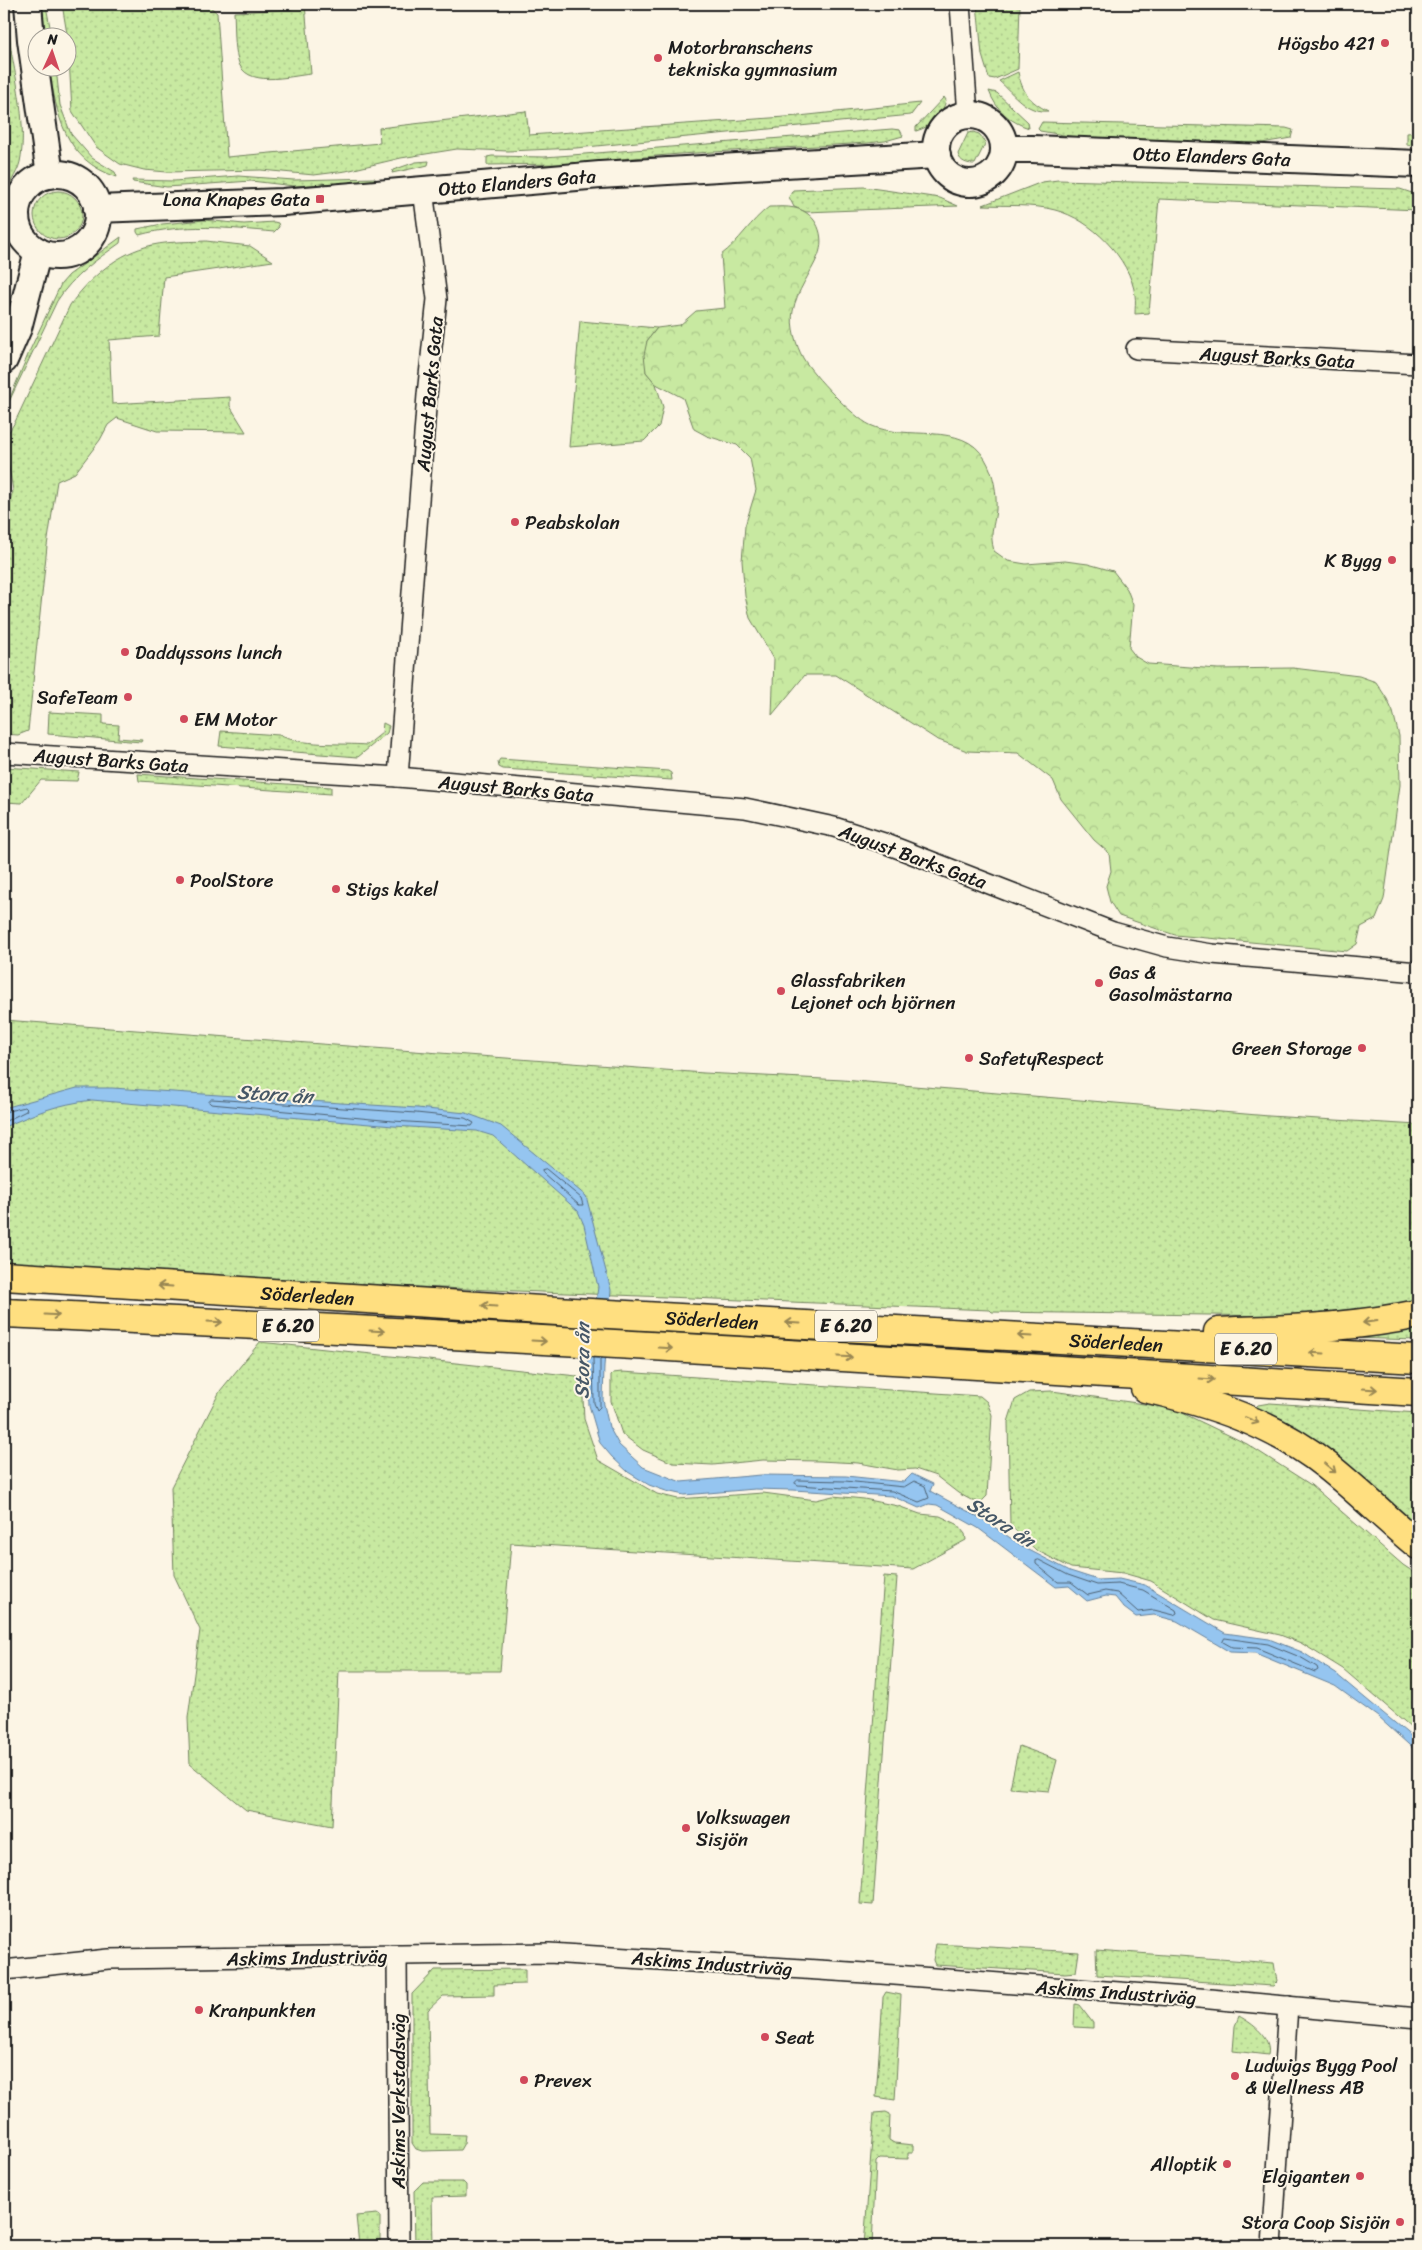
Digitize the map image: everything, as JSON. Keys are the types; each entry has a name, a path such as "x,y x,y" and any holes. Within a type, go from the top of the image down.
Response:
{"highway":[{"name":"Söderleden","path":"4,1276 573,1312 1074,1338 1418,1359"},
{"name":"Söderleden","path":"4,1313 272,1325 1418,1392"},
{"path":"1074,1338 1326,1327 1418,1314"},
{"path":"1066,1370 1221,1408 1256,1422 1290,1440 1325,1464 1418,1545"}],"street":[{"path":"28,4 31,40 50,175"},
{"path":"960,4 968,115"},
{"path":"968,115 977,116 993,124 1003,140 1004,149 1002,162 995,172 985,180 973,183 960,182 949,176 941,166 937,155 937,144 944,128 957,118 968,115"},
{"name":"Otto Elanders Gata","path":"1004,149 1032,148 1418,164"},
{"name":"Otto Elanders Gata","path":"97,209 283,202 600,175 937,155"},
{"path":"50,175 68,176 83,184 91,193 97,209 97,223 92,235 78,250 58,256 38,252 22,237 16,223 16,209 21,195 30,184 50,175"},
{"name":"August Barks Gata","path":"398,777 436,299 423,190"},
{"path":"4,360 18,328 38,252"},
{"name":"August Barks Gata","path":"1136,349 1418,364"},
{"name":"August Barks Gata","path":"4,753 398,777 745,808 834,827 884,843 1113,932 1167,948 1212,954 1418,972"},
{"name":"Askims Industriväg","path":"4,1970 108,1959 550,1953 881,1974 1418,2018"},
{"name":"Askims Verkstadsväg","path":"397,1956 399,2246"},
{"path":"1272,2246 1288,2006"}],"green space":[{"path":"4,4 7,4 11,50 4,131"},
{"path":"42,4 46,6 50,28 45,28"},
{"path":"62,4 207,4 217,13 227,157 380,143 379,128 526,111 529,135 799,116 920,103 911,115 576,148 508,151 457,149 401,158 346,171 314,175 261,170 167,172 144,170 120,164 96,147 72,111 70,78 78,78 78,28 66,28"},
{"path":"291,4 305,4 311,74 269,79 249,75 242,69 238,60 234,12 292,9"},
{"path":"977,4 1020,4 1018,69 995,79 989,78 982,55"},
{"path":"11,50 22,121 22,149 19,167 4,198 4,131"},
{"path":"1018,72 1028,96 1036,104 1048,111 1040,111 1027,106 999,81"},
{"path":"51,78 57,78 60,105 71,134 92,158 115,172 117,177 99,169 85,159 74,147 60,119"},
{"path":"989,91 997,93 1028,122 1029,128 1004,114"},
{"path":"944,97 946,100 944,106 936,120 916,131 916,127"},
{"path":"1042,122 1286,128 1293,130 1291,138 1262,143 1230,144 1093,140 1040,131 1038,129"},
{"path":"892,129 900,130 903,136 868,143 679,154 565,164 487,165 487,157 492,156 544,157"},
{"path":"1418,132 1418,147 1407,145 1407,133"},
{"path":"968,133 979,134 986,142 975,164 969,164 960,159 958,154"},
{"path":"429,161 428,165 392,173 393,170 416,162"},
{"path":"238,176 294,180 375,178 374,181 294,186 251,181 167,187 133,182 132,180 174,181"},
{"path":"1058,180 1400,189 1418,195 1418,210 1159,199 1149,313 1135,314 1135,295 1132,281 1117,254 1095,231 1069,215 1047,208 983,205 1042,182"},
{"path":"864,187 940,198 958,206 806,212 794,207 789,197 793,190"},
{"path":"58,191 67,193 75,198 80,206 82,215 80,224 75,232 67,237 58,239 49,237 41,232 36,224 34,215 36,206 41,198 49,193"},
{"path":"769,207 789,207 803,211 814,220 820,233 821,241 818,256 795,303 792,317 794,335 803,358 815,375 834,395 854,414 870,425 884,430 948,436 963,440 975,447 985,459 991,471 994,484 996,510 992,534 994,551 1008,561 1026,564 1065,561 1088,564 1113,571 1127,589 1133,605 1129,648 1136,657 1148,664 1218,669 1293,668 1359,676 1376,682 1393,712 1399,736 1400,785 1384,899 1376,919 1361,927 1357,944 1347,951 1175,935 1119,916 1110,902 1106,886 1111,871 1109,853 1094,840 1061,799 1053,780 1018,753 967,751 936,739 836,675 805,675 772,715 774,659 750,618 745,596 742,561 745,526 756,490 750,458 737,445 707,436 694,429 683,398 656,384 646,372 644,355 647,341 657,328 680,325 696,311 725,308 721,255"},
{"path":"204,220 244,224 274,222 278,223 279,227 274,232 189,228 156,231 139,235 137,232 137,229 162,224"},
{"path":"4,231 8,254 4,293"},
{"path":"121,237 120,243 94,262 63,292 4,412 61,284 69,275"},
{"path":"206,241 250,246 273,261 164,277 159,336 109,340 112,404 230,397 230,406 246,432 157,431 117,418 108,425 100,440 75,473 57,481 47,546 28,731 18,735 4,734 4,523 13,490 4,440 15,422 70,305 93,278 123,256 145,247 167,243"},
{"path":"580,321 657,328 647,341 646,372 656,384 663,407 659,426 644,441 569,447"},
{"path":"49,712 103,715 103,724 119,725 118,738 142,740 141,742 48,734"},
{"path":"383,723 389,726 387,733 358,757 219,746 221,731 279,735 298,741 367,745 382,733"},
{"path":"500,759 668,771 671,773 672,780 503,769 499,767 498,762"},
{"path":"4,767 79,772 77,781 41,780 22,803 4,802"},
{"path":"138,774 331,787 331,794 139,781"},
{"path":"4,1020 704,1073 843,1080 1269,1116 1418,1125 1418,1303 1282,1316 992,1312 990,1310 416,1287 4,1262"},
{"path":"1418,1324 1418,1340 1316,1337"},
{"path":"260,1342 577,1376 583,1398 584,1419 598,1460 657,1494 678,1499 763,1493 816,1500 833,1496 864,1499 898,1506 920,1514 940,1516 957,1524 965,1534 966,1540 913,1569 511,1543 500,1671 339,1671 332,1826 246,1810 190,1764 188,1718 200,1630 174,1575 171,1487 220,1391"},
{"path":"622,1372 980,1396 987,1402 992,1415 987,1496 981,1502 973,1501 958,1493 936,1476 915,1469 898,1470 858,1463 763,1460 713,1465 673,1463 643,1450 622,1434 611,1401 611,1375"},
{"path":"1052,1391 1172,1408 1247,1444 1311,1485 1403,1565 1418,1575 1418,1733 1343,1669 1301,1643 1280,1635 1214,1620 1151,1581 1123,1573 1071,1568 1036,1550 1010,1525 1008,1422 1015,1400 1029,1392"},
{"path":"1270,1403 1418,1413 1418,1534 1255,1408 1258,1405"},
{"path":"884,1576 897,1577 873,1905 860,1904"},
{"path":"1019,1746 1057,1760 1049,1791 1010,1788"},
{"path":"936,1944 1079,1952 1076,1972 1065,1973 935,1965 933,1960"},
{"path":"1096,1950 1274,1963 1277,1982 1273,1986 1097,1975"},
{"path":"525,1969 525,1984 494,1985 494,1995 443,1996 428,2010 430,2134 465,2135 464,2143 460,2150 422,2151 416,2149 412,2143 412,1994 435,1970"},
{"path":"886,1992 901,1995 895,2100 876,2097 883,1997"},
{"path":"1075,2004 1079,2005 1093,2023 1093,2028 1074,2027"},
{"path":"1239,2016 1255,2027 1264,2037 1267,2042 1268,2055 1233,2051 1235,2026"},
{"path":"886,2112 890,2114 889,2140 894,2143 913,2145 913,2153 908,2153 908,2159 880,2158 876,2162 872,2246 864,2246 874,2113"},
{"path":"423,2182 463,2182 466,2185 466,2196 432,2197 433,2246 415,2246 414,2191"},
{"path":"377,2214 380,2216 380,2244 359,2245 356,2216"}],"water":[{"path":"77,1088 112,1088 417,1108 466,1113 501,1126 586,1196 611,1290 603,1400 609,1427 619,1445 643,1467 681,1482 761,1475 846,1476 904,1482 912,1474 933,1484 930,1491 984,1520 1025,1548 1070,1571 1098,1580 1119,1579 1145,1585 1225,1633 1269,1639 1302,1652 1336,1674 1418,1742 1418,1753 1378,1717 1335,1686 1255,1653 1230,1652 1177,1621 1154,1615 1136,1617 1124,1608 1115,1597 1106,1596 1087,1601 1069,1586 1056,1587 978,1528 937,1505 929,1504 919,1508 892,1496 793,1490 755,1489 684,1495 649,1485 628,1472 600,1443 589,1405 587,1365 598,1287 584,1225 578,1211 493,1136 477,1131 393,1126 92,1100 67,1104 47,1110 4,1127 4,1108"}],"place":[{"name":"Högsbo 421","path":"1385,43"},
{"name":"Motorbranschens tekniska gymnasium","path":"658,58"},
{"name":"Lona Knapes Gata","path":"320,199"},
{"name":"Peabskolan","path":"515,522"},
{"name":"K Bygg","path":"1392,560"},
{"name":"Daddyssons lunch","path":"125,652"},
{"name":"SafeTeam","path":"128,697"},
{"name":"EM Motor","path":"184,719"},
{"name":"PoolStore","path":"180,880"},
{"name":"Stigs kakel","path":"336,889"},
{"name":"Gas & Gasolmästarna","path":"1099,983"},
{"name":"Glassfabriken Lejonet och björnen","path":"781,991"},
{"name":"Green Storage","path":"1362,1048"},
{"name":"SafetyRespect","path":"969,1058"},
{"name":"Volkswagen Sisjön","path":"686,1828"},
{"name":"Kranpunkten","path":"199,2010"},
{"name":"Seat","path":"765,2037"},
{"name":"Ludwigs Bygg Pool & Wellness AB","path":"1235,2076"},
{"name":"Prevex","path":"524,2080"},
{"name":"Alloptik","path":"1227,2164"},
{"name":"Elgiganten","path":"1360,2176"},
{"name":"Stora Coop Sisjön","path":"1400,2222"}],"water label":[{"name":"Stora ån","path":"275,1094"},
{"name":"Stora ån","path":"582,1361"},
{"name":"Stora ån","path":"1001,1522"}]}
